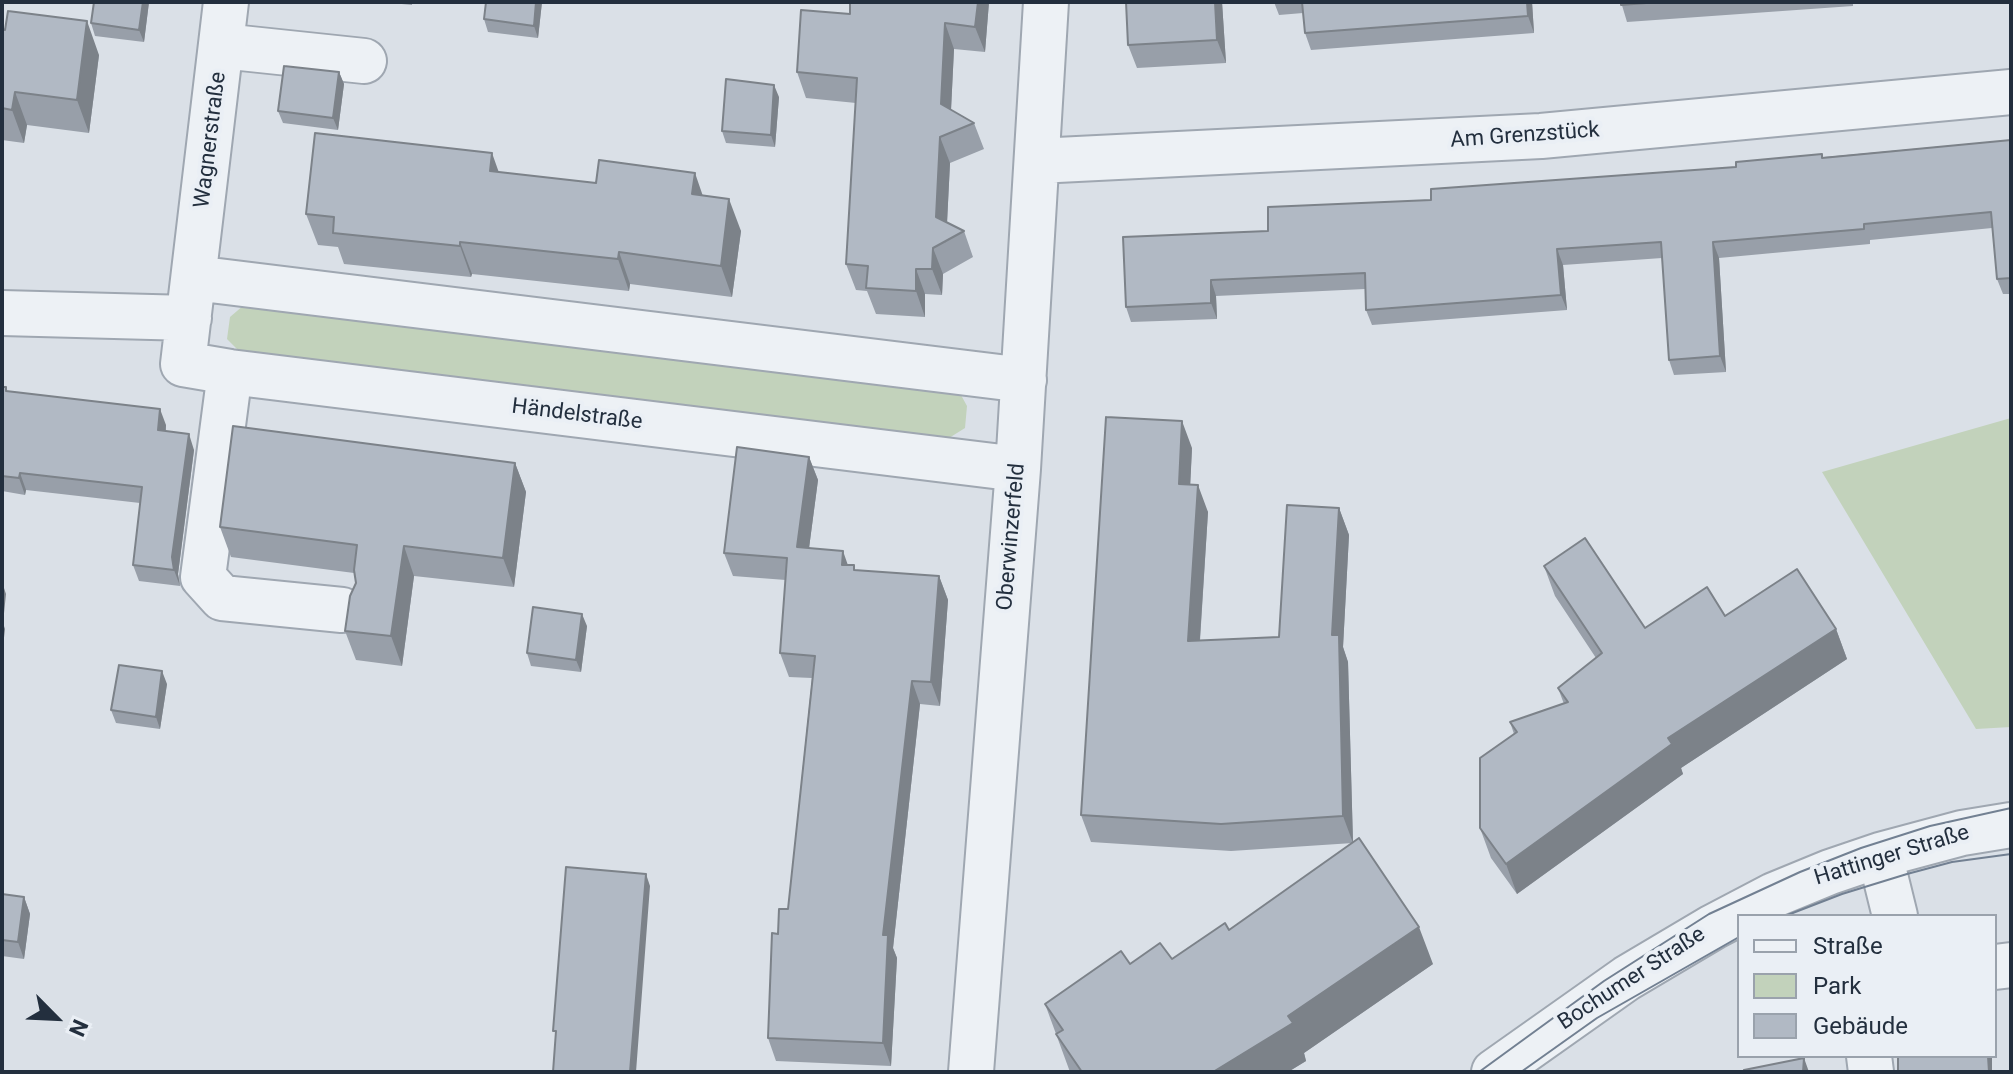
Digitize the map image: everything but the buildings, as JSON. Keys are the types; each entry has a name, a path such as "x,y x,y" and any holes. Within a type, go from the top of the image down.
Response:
{"street":[{"name":"Wagnerstraße","path":"191,298 226,2"},
{"name":"Oberwinzerfeld","path":"971,1072 1018,469 1046,2"},
{"path":"222,46 364,61"},
{"name":"Am Grenzstück","path":"1037,161 1570,134 2011,92"},
{"path":"2,313 191,298 1024,380"},
{"name":"Händelstraße","path":"191,298 183,364 1018,469"},
{"path":"230,372 203,577 222,598 342,610"},
{"name":"Hattinger Straße","path":"1774,895 1880,855 1962,833 2011,825"},
{"path":"1880,855 1895,914"},
{"name":"Bochumer Straße","path":"1738,914 1774,895"},
{"name":"Bochumer Straße","path":"1494,1072 1627,978 1737,914"}],"green space":[{"path":"244,305 956,386 967,406 965,428 949,438 241,353 227,339 230,317"},
{"path":"2011,418 2011,727 1976,729 1822,472"}],"tram line":[{"path":"1479,1072 1604,981 1709,914 1861,848 1930,826 2011,808"},
{"path":"1790,914 1907,874 1952,862 2011,854"},
{"path":"1521,1072 1597,1018 1737,938"}]}
